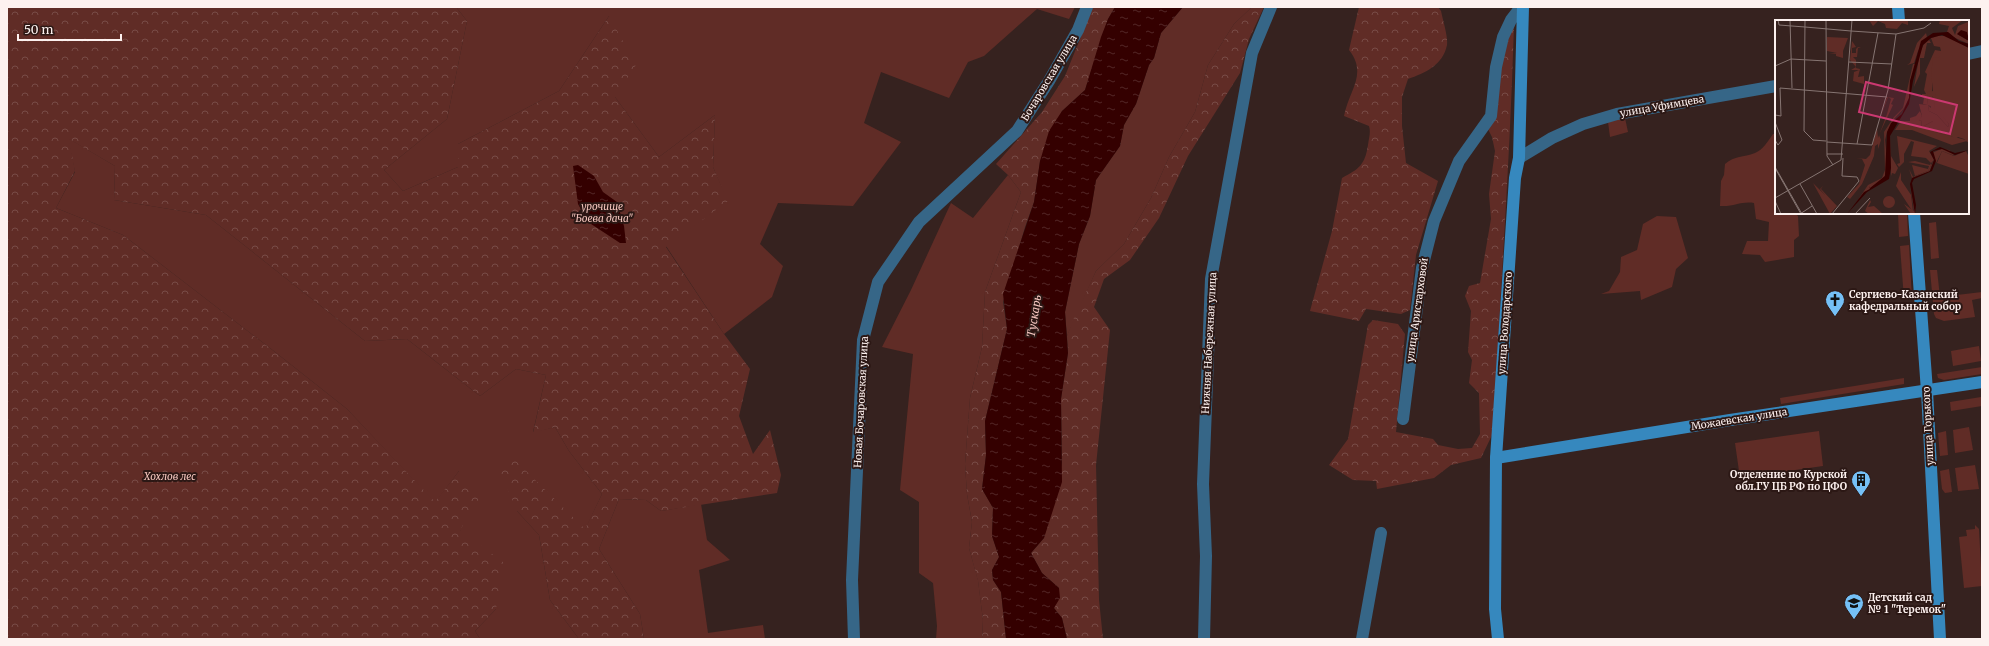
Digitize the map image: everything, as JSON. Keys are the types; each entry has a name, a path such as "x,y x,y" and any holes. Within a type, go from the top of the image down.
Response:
{"street":[{"name":"Бочаровская улица","path":"966,176 1017,131 1049,81 1078,30 1087,7"},
{"name":"Нижняя Набережная улица","path":"1204,639 1206,556 1203,484 1211,279 1252,53 1271,7"},
{"name":"улица Володарского","path":"1498,639 1495,609 1496,458 1515,178 1519,158 1522,7"},
{"name":"улица Аристарховой","path":"1403,419 1422,268 1434,221 1458,161 1491,116 1496,67 1503,37 1511,20 1522,7"},
{"path":"1898,7 1900,20"},
{"path":"1969,54 1982,51"},
{"name":"улица Уфимцева","path":"1519,158 1552,138 1583,124 1617,114 1775,86"},
{"name":"Новая Бочаровская улица","path":"854,639 852,580 863,340 878,282 919,222 966,176"},
{"name":"улица Горького","path":"1914,214 1940,639"},
{"name":"Можаевская улица","path":"1496,458 1982,382"},
{"path":"1362,639 1382,533"}],"green space":[{"name":"Хохлов лес","path":"7,7 456,7 467,21 447,119 384,170 403,191 458,167 458,144 559,91 609,16 636,65 615,97 659,157 715,115 713,167 728,201 666,247 724,334 750,369 739,416 753,454 770,430 781,475 777,493 661,511 646,500 619,499 599,549 640,614 644,639 579,639 550,600 539,535 517,511 501,473 514,459 585,529 602,494 569,451 555,427 533,433 546,375 516,369 480,396 407,339 365,341 206,215 114,200 115,166 69,139 75,171 56,208 123,235 275,352 347,409 435,502 459,471 479,499 460,530 503,562 496,609 475,631 480,639 7,639"},
{"path":"456,7 1075,7 1069,19 1037,9 984,56 968,62 949,98 881,72 864,123 901,142 853,206 778,203 760,244 783,266 772,297 724,334 666,246 727,201 713,167 715,115 659,157 615,97 609,16 559,91 458,144 458,167 403,191 384,170 447,119 467,21"},
{"path":"1093,7 1115,7 1108,19 1085,90 1062,111 1040,161 1034,202 1003,302 1007,329 985,421 986,455 982,489 993,508 992,536 999,557 992,570 993,580 1001,592 1006,639 982,639 983,620 978,581 969,548 972,522 967,494 965,464 970,398 982,347 985,292 1021,192 1008,175 996,164 1042,112 1065,76"},
{"path":"1183,7 1252,7 1234,24 1208,65 1195,112 1169,157 1151,198 1124,244 1096,271 1067,336 1065,312 1079,244 1090,216 1096,180 1120,146 1124,125 1136,104 1149,65 1154,58 1161,33"},
{"path":"1252,7 1264,7 1249,39 1240,73 1188,156 1159,218 1130,260 1104,279 1094,307 1110,330 1096,465 1099,600 1103,639 1067,639 1062,618 1054,608 1059,588 1042,573 1031,553 1044,538 1062,463 1061,399 1068,353 1067,336 1096,271 1124,244 1151,198 1169,157 1195,112 1208,65 1234,24"},
{"path":"1359,7 1438,7 1441,11 1447,45 1442,58 1437,63 1427,71 1408,79 1402,97 1402,126 1406,163 1438,181 1416,255 1410,310 1401,314 1366,309 1359,321 1310,311 1332,231 1342,178 1360,166 1367,152 1370,131 1369,126 1344,116 1357,75 1357,67 1349,50"},
{"path":"1514,25 1493,433 1481,458 1451,465 1434,478 1377,489 1376,481 1353,480 1329,465 1348,439 1368,325 1373,320 1398,324 1405,334 1396,432 1433,439 1438,445 1458,449 1472,448 1480,434 1479,393 1469,383 1472,360 1468,352 1471,311 1465,296 1469,286 1480,283 1491,219 1489,194 1495,151 1492,137 1487,127 1506,39"},
{"path":"1625,118 1628,132 1610,137 1608,122"},
{"path":"1773,134 1775,134 1775,214 1795,214 1798,216 1799,236 1794,240 1794,257 1765,262 1760,255 1742,254 1747,241 1768,241 1769,222 1756,219 1754,203 1720,206 1721,181 1724,175 1725,164 1732,159 1758,152"},
{"path":"68,138 115,166 114,200 206,215 365,341 407,339 480,396 516,369 546,375 533,432 555,427 569,451 602,494 585,530 540,486 517,511 539,535 550,600 579,639 480,639 475,631 496,609 460,530 459,471 435,503 347,409 275,352 123,235 56,208 75,172"},
{"path":"1008,175 1021,192 985,292 982,347 970,398 965,464 967,494 972,522 969,548 978,580 983,620 982,639 936,639 937,626 933,583 919,573 919,502 900,490 913,354 882,347 911,290 951,203 973,218"},
{"path":"1898,214 1907,214 1908,236 1899,237"},
{"path":"1657,216 1676,217 1688,258 1676,269 1672,287 1641,300 1640,291 1601,294 1609,291 1620,272 1621,257 1637,250 1643,224"},
{"path":"1936,222 1939,258 1931,259 1929,223"},
{"path":"1909,245 1912,298 1904,299 1900,246"},
{"path":"1930,270 1937,270 1940,297 1982,292 1982,298 1972,300 1975,317 1944,321 1936,318 1934,314"},
{"path":"1979,346 1981,361 1953,366 1951,351"},
{"path":"1982,367 1982,374 1944,380 1938,378 1937,374"},
{"path":"1904,378 1904,384 1781,404 1780,398"},
{"path":"1981,397 1982,406 1951,411 1950,402"},
{"path":"1969,427 1973,450 1955,453 1953,430"},
{"path":"1819,431 1823,466 1740,478 1735,443"},
{"path":"1946,431 1948,455 1940,456 1938,433"},
{"path":"1975,465 1979,489 1958,491 1955,468"},
{"path":"1949,469 1952,492 1945,493 1942,489 1940,471"},
{"path":"619,499 646,500 661,511 701,504 707,540 730,560 699,570 708,633 763,625 765,639 644,639 640,614 599,549"},
{"path":"1975,525 1979,529 1982,586 1964,588 1959,537 1967,536 1966,530 1975,529"}],"water":[{"name":"Тускарь","path":"1115,7 1183,7 1161,33 1154,58 1149,65 1136,104 1124,125 1120,146 1096,180 1090,216 1079,244 1065,312 1068,353 1061,399 1062,482 1044,538 1031,553 1042,573 1059,588 1060,598 1054,608 1062,618 1067,639 1006,639 1001,592 993,580 992,570 999,557 992,536 993,508 982,489 986,455 985,421 1007,329 1003,294 1034,202 1040,161 1049,131 1062,111 1085,90 1101,37 1108,19"},
{"name":"урочище \"Боева дача\"","path":"578,165 594,176 603,192 617,202 624,226 626,243 620,243 588,222 578,204 573,166"}],"place":[{"name":"Сергиево-Казанский кафедральный собор","path":"1835,317"},
{"name":"Отделение по Курской обл.ГУ ЦБ РФ по ЦФО","path":"1861,497"},
{"name":"Детский сад № 1 \"Теремок\"","path":"1854,620"}]}
